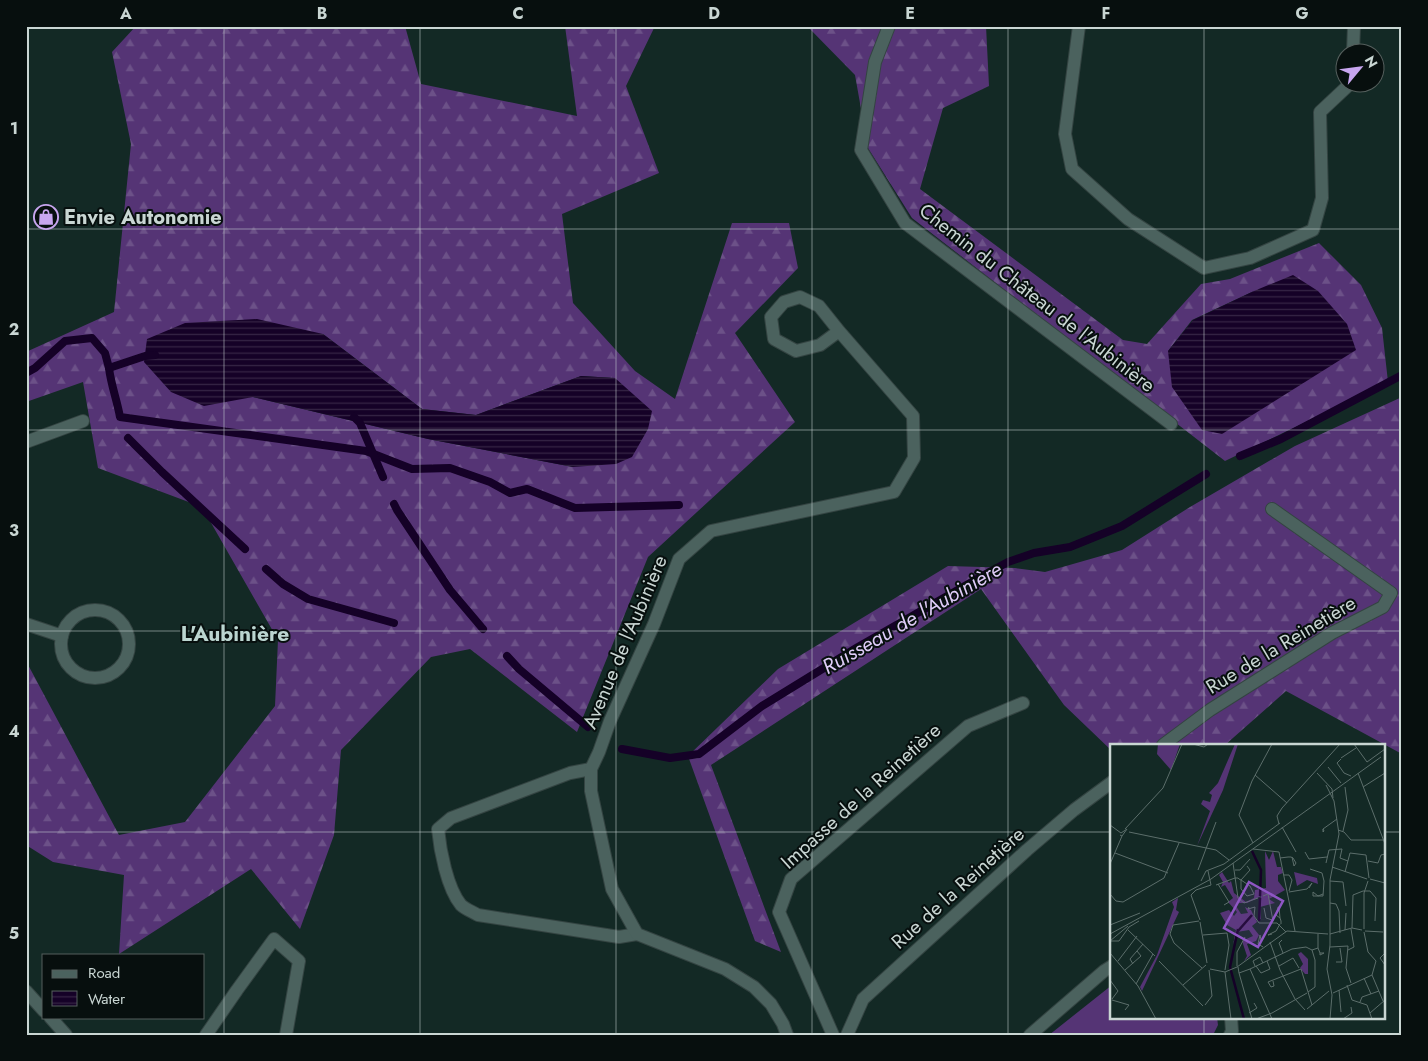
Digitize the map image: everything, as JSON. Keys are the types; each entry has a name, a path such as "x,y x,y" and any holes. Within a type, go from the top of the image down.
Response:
{"street":[{"name":"Chemin du Château de l'Aubinière","path":"889,26 875,62 861,150 905,223 1171,424"},
{"path":"1078,26 1065,134 1072,169 1128,219 1204,268 1250,258 1313,230 1322,198 1320,112 1341,92"},
{"path":"1353,42 1354,26"},
{"name":"Avenue de l'Aubinière","path":"637,934 612,889 591,791 591,769 610,721 654,624 679,559 710,531 894,492 914,458 913,416 839,330 818,306 800,297 784,302 771,318 774,339 796,351 820,345 839,330"},
{"path":"26,442 83,421"},
{"name":"Rue de la Reinetière","path":"1164,744 1210,710 1324,638 1383,607 1390,593 1272,509"},
{"path":"93,610 104,611 122,623 127,632 128,653 116,671 96,679 86,677 76,673 63,657 62,636 66,626 73,618 93,610"},
{"path":"26,624 62,636"},
{"name":"Impasse de la Reinetière","path":"833,1035 779,912 791,879 968,726 1022,703"},
{"path":"591,769 570,772 451,818 438,829 440,847 452,891 462,906 478,915 619,937 637,934 725,969 754,987 771,1004 787,1035"},
{"name":"Rue de la Reinetière","path":"847,1035 863,999 1027,850 1074,810 1110,783"},
{"path":"206,1035 274,939 299,961 286,1035"},
{"path":"1030,1035 1110,967"},
{"path":"26,991 42,1009"},
{"path":"51,1018 66,1035"},
{"path":"1230,1035 1232,1031 1231,1018"}],"green space":[{"path":"136,26 405,26 421,84 577,116 565,26 655,26 626,86 659,173 562,214 573,303 635,371 675,399 732,223 789,223 798,268 735,333 795,422 648,557 577,732 470,649 431,657 341,750 334,835 300,929 251,869 119,954 124,875 53,862 26,845 26,661 119,835 185,822 275,706 278,640 202,507 98,468 83,382 26,402 26,352 114,312 131,144 112,52","holes":["323,334 422,409 476,415 581,376 615,378 573,467 428,439 253,397"]},
{"path":"807,26 986,26 989,86 943,108 920,189 1123,340 1147,344 1201,284 1230,279 1319,243 1361,285 1382,328 1388,382 1225,461 912,218 868,148 855,75","holes":["1254,291 1168,351 1192,320"]},
{"path":"1402,397 1402,754 1286,691 1226,744 1110,744 1110,749 1064,705 981,589 711,765 781,952 755,941 688,756 778,669 948,566 1015,568 1045,572 1122,550 1190,507 1295,446"},
{"path":"1110,987 1110,1018 1217,1018 1218,1025 1213,1035 1049,1035"}],"water":[{"path":"1293,275 1318,291 1347,324 1356,350 1222,434 1202,430 1172,387 1168,351 1193,320"},
{"path":"257,319 323,334 422,409 476,415 581,376 615,378 652,411 648,429 632,457 616,464 573,467 428,439 253,397 204,406 171,392 144,362 147,339 185,323"}],"waterway":[{"name":"Ruisseau de l'Aubinière","path":"26,373 35,368 65,341 92,338 105,353 109,368 145,356 155,355"},
{"path":"109,368 120,417 366,451 412,469 450,468 490,482 510,493 527,489 575,508 679,505"},
{"name":"Ruisseau de l'Aubinière","path":"1240,456 1281,439 1402,375"},
{"name":"Ruisseau de l'Aubinière","path":"354,417 360,423 383,477"},
{"path":"128,438 245,549"},
{"name":"Ruisseau de l'Aubinière","path":"622,749 670,758 699,754 762,706 858,647 984,575 1008,562 1034,553 1070,547 1122,526 1206,474"},
{"name":"Ruisseau de l'Aubinière","path":"394,504 450,590 483,629"},
{"path":"266,569 283,584 308,599 394,623"},
{"name":"Ruisseau de l'Aubinière","path":"507,656 519,669 588,727"}],"place":[{"name":"Envie Autonomie","path":"46,217"}],"district":[{"name":"L'Aubinière","path":"235,634"}]}
